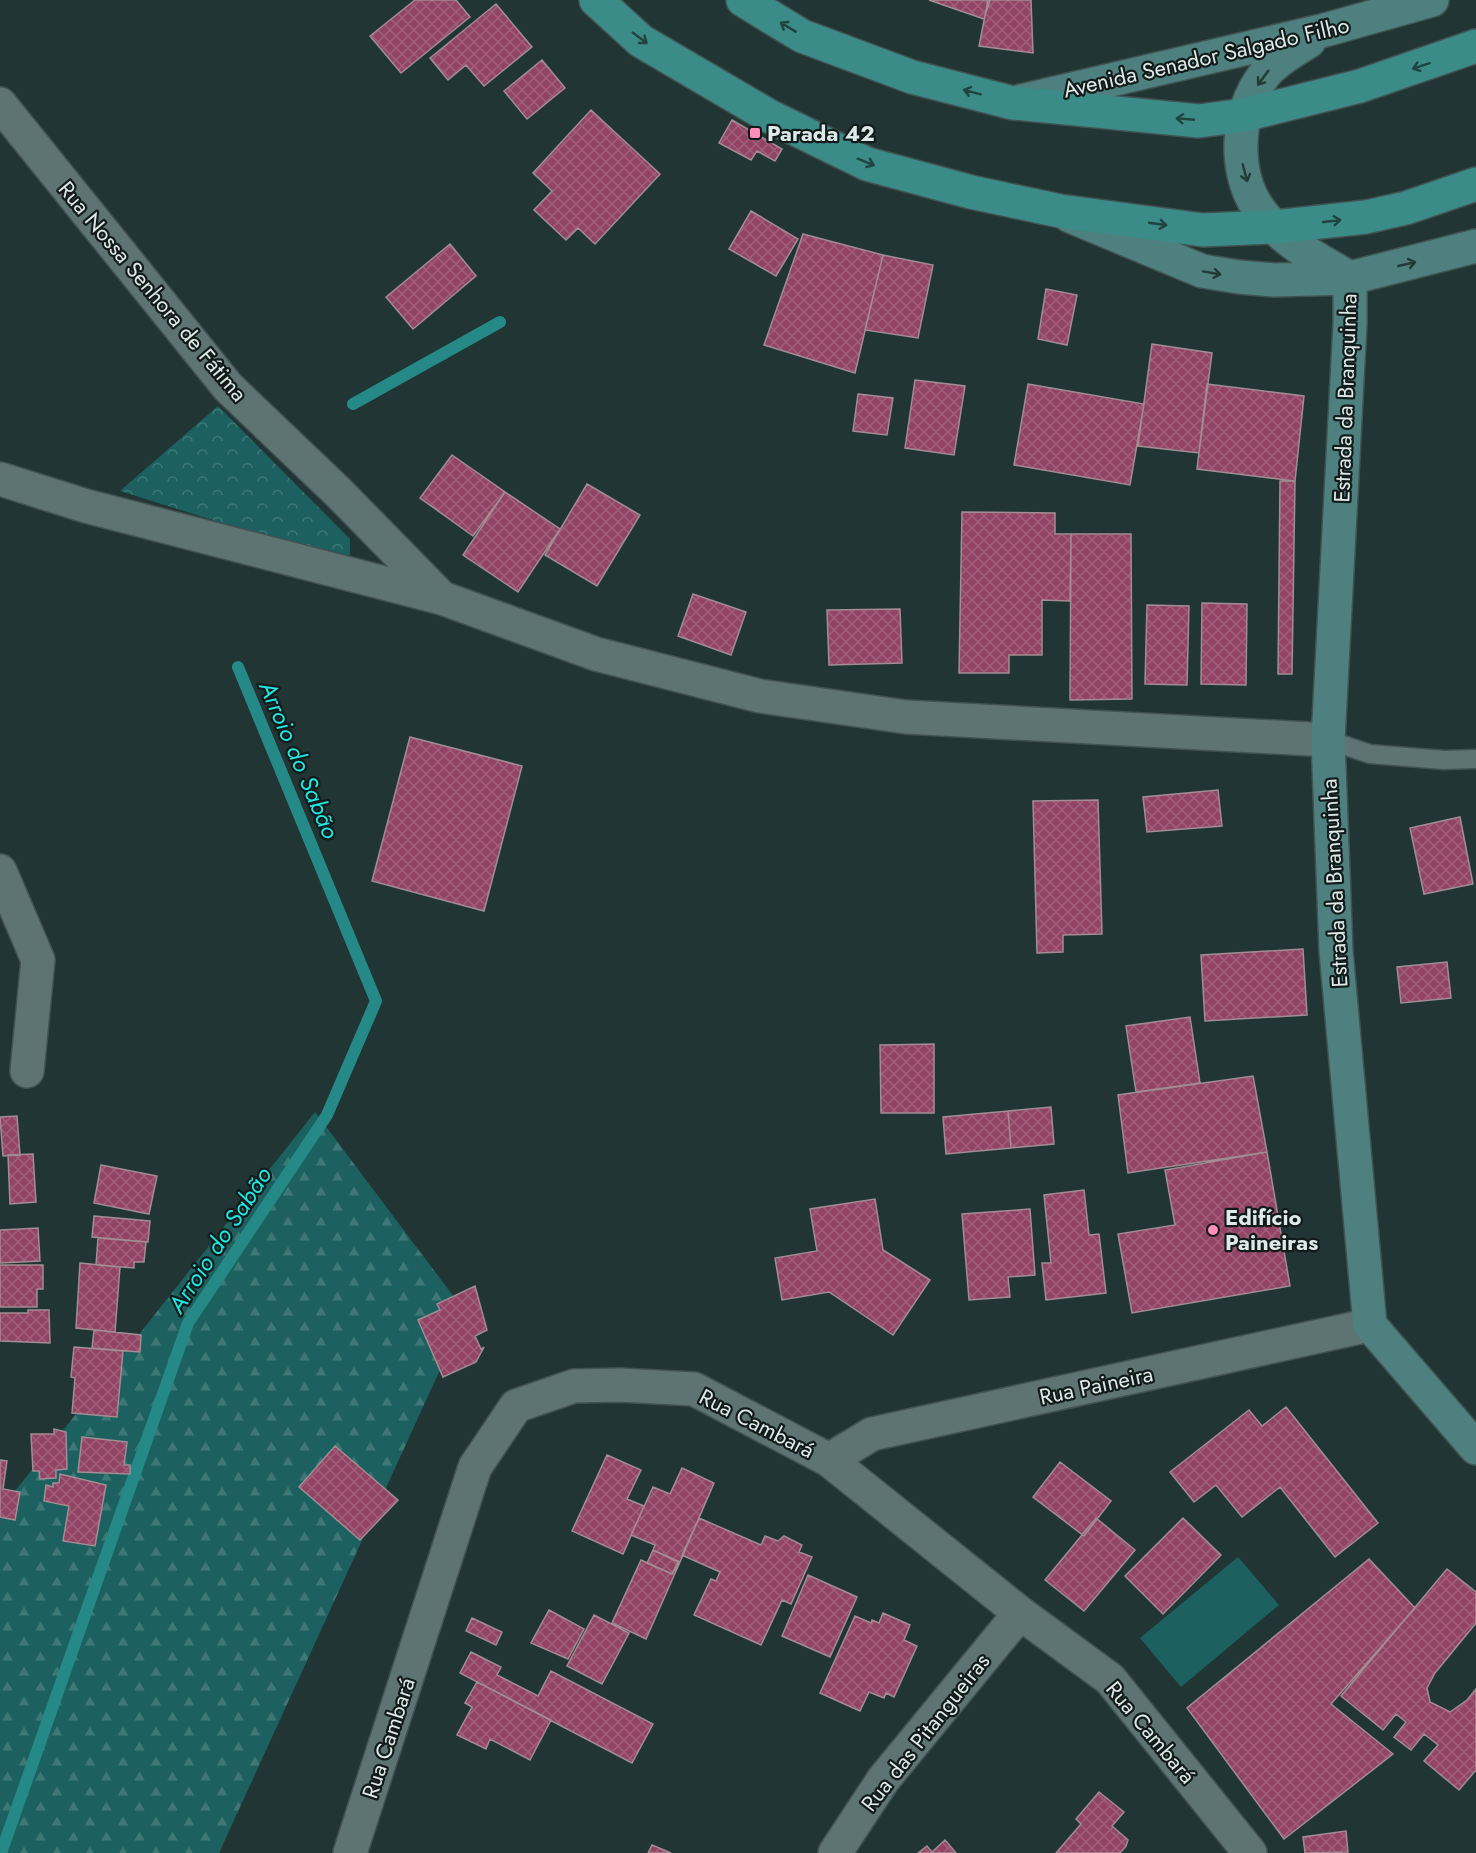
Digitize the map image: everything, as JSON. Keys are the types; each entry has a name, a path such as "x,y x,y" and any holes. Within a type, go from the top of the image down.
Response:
{"main road":[{"path":"596,0 641,41 770,116 867,164 971,192 1060,212 1203,230 1274,226 1376,215 1444,197 1476,184"},
{"name":"Avenida Senador Salgado Filho","path":"743,0 802,36 912,76 1013,103 1199,121 1244,115 1360,86 1476,46"},
{"name":"Avenida Senador Salgado Filho","path":"1013,103 1325,30 1432,0"},
{"path":"1325,30 1284,57 1264,75 1244,115 1241,140 1242,167 1253,198 1274,226 1305,252 1350,278"},
{"path":"1060,212 1202,271 1274,279 1350,278 1476,246"},
{"name":"Estrada da Branquinha","path":"1350,278 1350,324 1328,740 1336,951 1370,1325"},
{"path":"1370,1325 1476,1448"}],"street":[{"name":"Rua Nossa Senhora de Fátima","path":"0,104 228,387 338,492 442,598"},
{"path":"0,479 86,506 442,598 596,654 760,696 906,717 1328,740"},
{"path":"0,871 38,960 27,1071"},
{"name":"Rua Paineira","path":"829,1460 872,1434 1370,1325"},
{"name":"Rua Cambará","path":"350,1853 475,1467 516,1406 574,1386 619,1384 694,1389 829,1460 1020,1613 1110,1680 1250,1853"},
{"name":"Rua das Pitangueiras","path":"835,1853 883,1780 1020,1613"}],"lane":[{"path":"1328,740 1370,754 1444,760 1476,759"}],"green space":[{"path":"218,406 350,539 350,555 334,558 120,491"},
{"path":"315,1112 466,1313 219,1853 0,1853 0,1510"},
{"path":"1238,1557 1279,1605 1181,1687 1140,1638"}],"building":[{"path":"415,0 456,0 470,17 401,73 370,36"},
{"path":"929,0 990,0 984,19"},
{"path":"988,0 1031,0 1033,53 979,46"},
{"path":"496,4 532,47 484,86 466,65 448,80 430,58"},
{"path":"542,60 565,88 527,119 504,91"},
{"path":"591,110 660,174 595,244 578,228 566,240 534,210 552,191 533,173"},
{"path":"732,120 782,149 775,161 757,151 751,160 719,143"},
{"path":"751,211 798,239 776,276 729,249"},
{"path":"803,234 883,255 855,373 764,345"},
{"path":"450,244 476,276 413,329 386,297"},
{"path":"883,255 933,265 918,338 865,330"},
{"path":"1046,289 1077,295 1067,345 1038,339"},
{"path":"1152,344 1212,353 1199,453 1138,446"},
{"path":"915,380 965,386 954,455 905,448"},
{"path":"1028,384 1144,404 1130,485 1014,465"},
{"path":"1207,384 1304,396 1295,481 1197,469"},
{"path":"858,394 893,398 887,435 853,431"},
{"path":"452,455 505,492 473,536 420,498"},
{"path":"1280,481 1295,481 1292,674 1278,674"},
{"path":"587,484 640,515 597,586 545,555"},
{"path":"505,492 560,529 518,592 463,555"},
{"path":"962,512 1055,513 1055,534 1071,534 1070,601 1042,600 1042,655 1009,655 1009,673 959,673"},
{"path":"1071,534 1131,534 1132,699 1070,700"},
{"path":"693,594 746,612 731,655 678,636"},
{"path":"1202,603 1247,604 1246,685 1201,684"},
{"path":"1147,605 1189,606 1187,685 1145,684"},
{"path":"900,609 902,663 829,665 827,610"},
{"path":"410,737 522,766 484,911 372,881"},
{"path":"1218,790 1222,826 1147,832 1143,797"},
{"path":"1098,800 1102,934 1063,935 1063,952 1037,953 1033,801"},
{"path":"1460,817 1473,884 1424,894 1410,828"},
{"path":"1303,949 1307,1015 1205,1021 1201,955"},
{"path":"1447,962 1451,998 1401,1003 1397,967"},
{"path":"1190,1017 1200,1083 1136,1092 1126,1026"},
{"path":"934,1044 934,1113 881,1113 880,1045"},
{"path":"1253,1076 1267,1152 1128,1173 1118,1095"},
{"path":"1051,1107 1054,1144 1011,1148 1008,1111"},
{"path":"1008,1111 1011,1148 946,1154 943,1117"},
{"path":"17,1116 20,1155 3,1156 0,1117"},
{"name":"Edifício Paineiras","path":"1267,1152 1290,1286 1132,1313 1118,1234 1175,1225 1165,1170"},
{"path":"33,1154 36,1202 10,1204 8,1155"},
{"path":"101,1165 157,1176 149,1214 94,1203"},
{"path":"1084,1190 1089,1235 1099,1234 1106,1293 1046,1300 1042,1263 1051,1263 1044,1195"},
{"path":"875,1199 883,1250 930,1280 893,1335 829,1292 782,1300 775,1258 817,1251 810,1209"},
{"path":"1030,1209 1035,1275 1008,1277 1010,1297 969,1300 962,1214"},
{"path":"94,1216 150,1221 148,1242 92,1237"},
{"path":"38,1228 40,1261 0,1263 0,1230"},
{"path":"98,1238 146,1242 144,1262 134,1262 134,1268 96,1265"},
{"path":"80,1263 120,1267 115,1332 76,1328"},
{"path":"0,1265 43,1265 43,1289 37,1289 37,1307 0,1307"},
{"path":"475,1286 487,1330 475,1336 481,1349 484,1347 476,1362 443,1377 418,1320 440,1310 437,1304"},
{"path":"28,1310 49,1310 50,1343 0,1341 0,1313 28,1313"},
{"path":"94,1330 141,1335 140,1352 92,1348"},
{"path":"74,1347 123,1351 117,1417 72,1413 75,1378 71,1377"},
{"path":"1286,1407 1378,1523 1335,1557 1280,1487 1242,1517 1216,1485 1194,1502 1170,1472 1249,1410 1262,1426"},
{"path":"54,1429 66,1432 67,1469 56,1470 56,1478 40,1479 39,1471 33,1471 31,1434 54,1434"},
{"path":"82,1437 127,1442 124,1465 130,1465 130,1474 78,1472"},
{"path":"335,1446 398,1500 360,1540 299,1487"},
{"path":"607,1455 641,1470 627,1499 644,1506 623,1554 572,1531"},
{"path":"0,1460 7,1461 3,1489 20,1492 15,1520 0,1517"},
{"path":"1060,1462 1111,1501 1084,1536 1033,1497"},
{"path":"682,1468 714,1483 680,1562 653,1550 655,1545 631,1535 653,1487 670,1494"},
{"path":"60,1474 106,1485 95,1546 63,1541 69,1506 44,1501 46,1485 53,1487 53,1483 59,1483"},
{"path":"699,1518 761,1545 765,1536 778,1541 784,1536 802,1545 799,1552 812,1557 791,1604 782,1600 761,1645 694,1615 711,1579 716,1581 720,1572 682,1555"},
{"path":"1096,1518 1135,1550 1084,1611 1045,1580"},
{"path":"1183,1518 1221,1555 1163,1614 1125,1576"},
{"path":"653,1550 678,1562 672,1574 647,1563"},
{"path":"1369,1559 1415,1608 1331,1704 1393,1754 1284,1839 1187,1708"},
{"path":"641,1560 672,1574 680,1562 646,1639 612,1623"},
{"path":"1447,1569 1476,1592 1476,1623 1435,1673 1427,1688 1430,1702 1450,1712 1467,1700 1476,1689 1476,1770 1459,1790 1424,1761 1438,1745 1424,1734 1411,1750 1394,1737 1406,1722 1396,1714 1383,1730 1341,1696"},
{"path":"808,1575 857,1597 830,1657 782,1636"},
{"path":"549,1610 584,1629 568,1659 531,1643"},
{"path":"883,1613 910,1625 904,1640 917,1646 894,1697 886,1693 884,1698 869,1692 860,1711 820,1693 855,1616 871,1623 872,1620 879,1623"},
{"path":"594,1615 629,1633 602,1684 567,1666"},
{"path":"472,1618 502,1632 496,1645 466,1631"},
{"path":"471,1652 501,1667 497,1675 538,1696 551,1671 653,1724 632,1763 460,1673"},
{"path":"477,1682 551,1720 530,1760 490,1739 486,1749 457,1735 472,1707 465,1703"},
{"path":"1099,1792 1124,1812 1112,1826 1128,1840 1126,1846 1120,1853 1056,1853 1081,1824 1076,1819"},
{"path":"1346,1831 1348,1852 1305,1853 1303,1837"},
{"path":"945,1840 956,1853 918,1853 927,1846 932,1852"},
{"path":"652,1845 671,1853 648,1853"}],"waterway":[{"name":"Arroio do Sabão","path":"353,404 500,322"},
{"name":"Arroio do Sabão","path":"1,1853 188,1323 327,1115 376,1001 238,667"}],"place":[{"name":"Parada 42","path":"755,133"},
{"name":"Edifício Paineiras","path":"1213,1230"}]}
